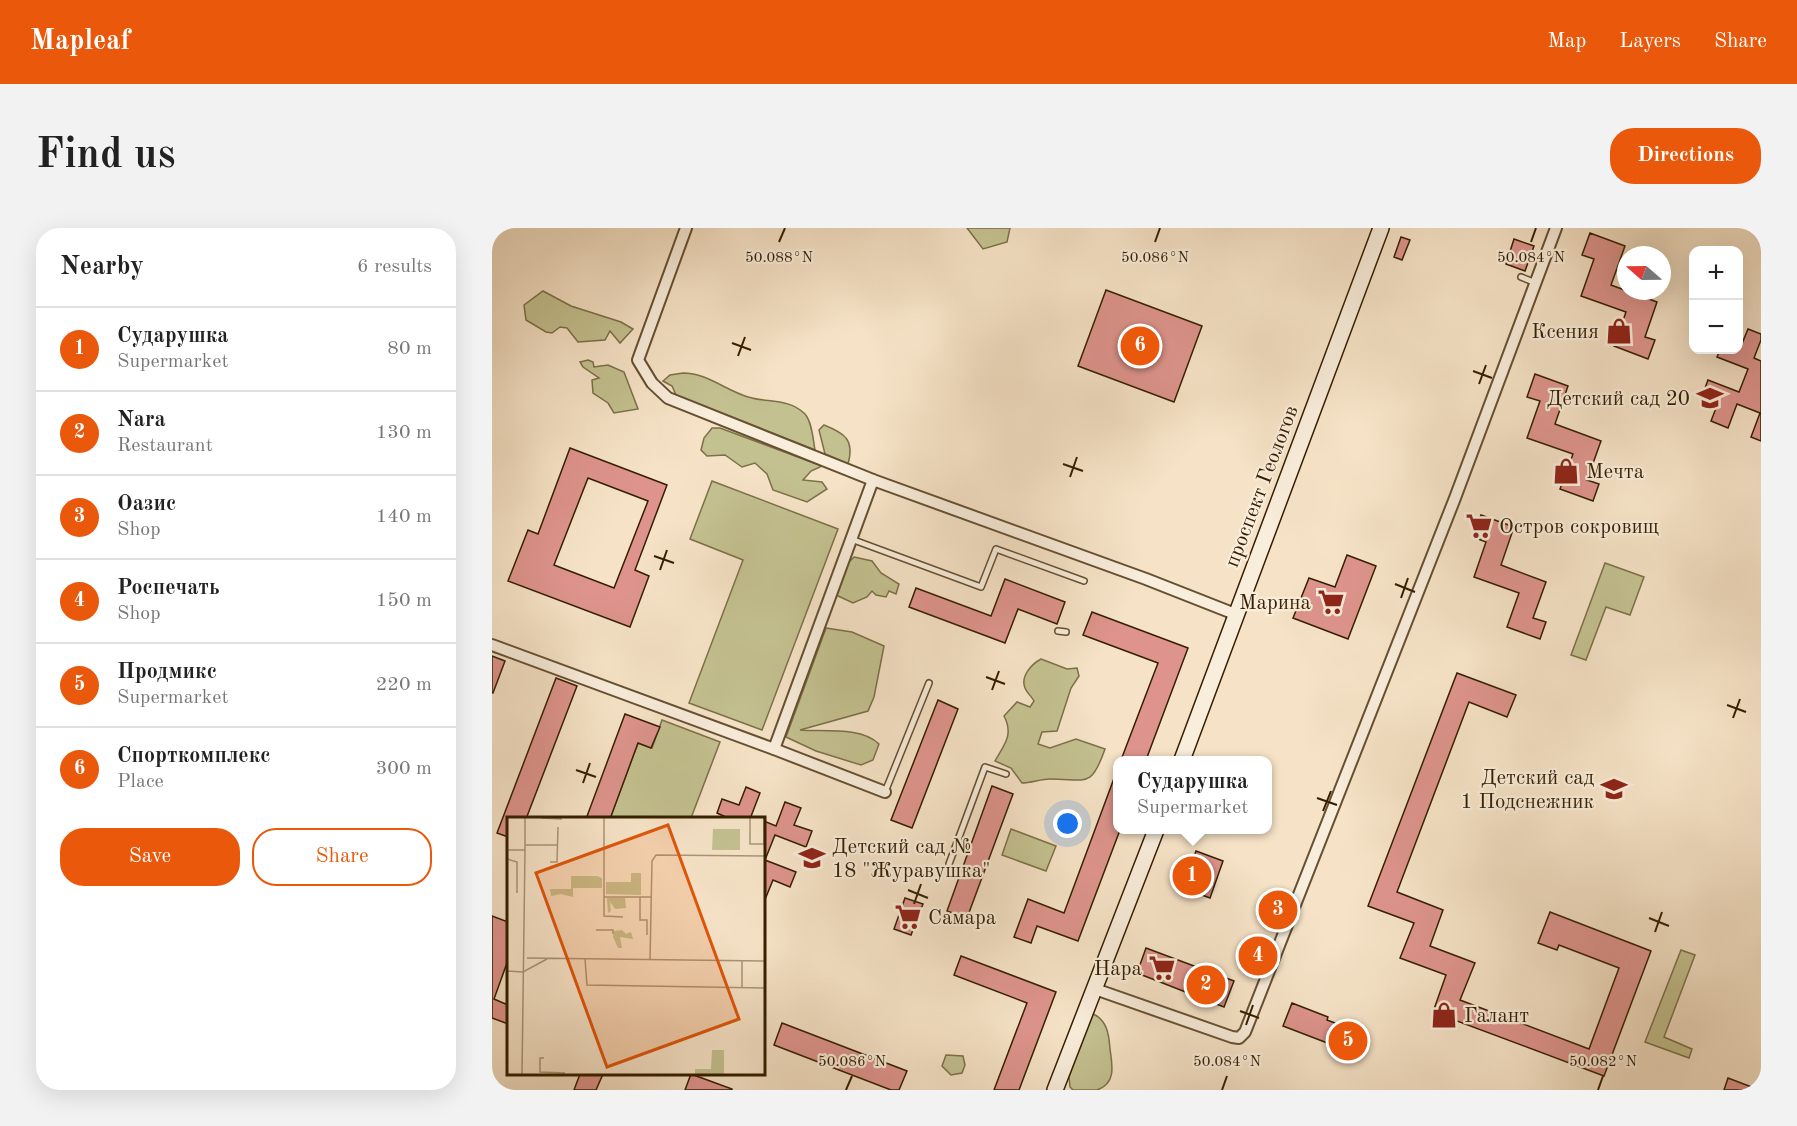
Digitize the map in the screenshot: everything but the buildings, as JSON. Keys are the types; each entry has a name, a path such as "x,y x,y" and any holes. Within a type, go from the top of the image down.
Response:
{"street":[{"path":"686,228 638,360 651,383 668,398 873,480 1236,614"},
{"name":"проспект Геологов","path":"1183,756 1381,228"},
{"path":"1095,989 1232,1037 1239,1038 1245,1032 1459,488 1556,228"},
{"path":"774,749 873,480"},
{"path":"492,645 885,792"},
{"path":"1055,1090 1154,834"}],"lane":[{"path":"1521,277 1536,283"},
{"path":"851,539 981,587 996,549 1084,581"},
{"path":"1058,631 1066,632"},
{"path":"885,792 928,683"},
{"path":"949,864 985,767 1006,774"}],"shaded area":[{"path":"967,228 1010,228 1007,242 983,249"},
{"path":"543,291 571,306 621,322 633,329 620,343 610,331 605,340 578,342 567,328 560,327 552,333 546,332 526,320 524,305"},
{"path":"588,360 593,362 594,367 608,365 624,372 638,409 614,413 608,403 593,393 592,380 599,378 583,367 580,362"},
{"path":"683,373 700,376 748,397 785,403 799,409 809,421 815,450 676,395 672,386 663,381 670,375"},
{"path":"824,425 846,438 850,448 848,464 825,454 819,430"},
{"path":"712,428 720,428 822,466 811,471 803,480 822,482 827,489 807,502 773,490 767,474 755,463 742,467 725,455 707,456 701,450 704,438"},
{"path":"712,481 838,529 762,730 689,703 743,560 690,539"},
{"path":"854,557 872,561 881,573 899,584 896,594 889,591 886,597 876,595 872,591 867,597 853,603 836,595 847,564"},
{"path":"1605,563 1644,577 1630,615 1606,607 1586,660 1571,655"},
{"path":"826,628 852,632 884,646 874,697 868,711 800,730 852,732 871,738 879,744 873,760 861,765 816,751 786,737"},
{"path":"1041,659 1067,669 1077,668 1079,676 1071,688 1057,731 1042,732 1038,744 1050,748 1076,739 1105,749 1096,771 1086,779 1047,779 1022,783 1011,768 995,761 1008,734 1004,716 1017,702 1030,707 1034,701 1025,688 1024,679 1031,667"},
{"path":"662,720 720,742 691,817 610,817 638,743 652,748"},
{"path":"1011,829 1056,846 1046,871 1002,855"},
{"path":"1681,950 1695,955 1664,1037 1692,1049 1689,1058 1645,1042"},
{"path":"1091,1013 1101,1019 1108,1033 1112,1072 1108,1083 1097,1090 1073,1090 1070,1087 1069,1077"},
{"path":"946,1055 963,1056 965,1065 962,1073 951,1075 942,1066"}],"place":[{"name":"Ксения","path":"1619,331"},
{"name":"Спорткомплекс","path":"1140,346"},
{"name":"Детский сад 20","path":"1710,398"},
{"name":"Мечта","path":"1566,471"},
{"name":"Остров сокровищ","path":"1479,526"},
{"name":"Марина","path":"1331,602"},
{"name":"Детский сад 1 Подснежник","path":"1614,789"},
{"name":"Детский сад № 18 \"Журавушка\"","path":"812,858"},
{"name":"Сударушка","path":"1192,876"},
{"name":"Оазис","path":"1278,910"},
{"name":"Самара","path":"908,917"},
{"name":"Роспечать","path":"1258,956"},
{"name":"Нара","path":"1162,968"},
{"name":"Nara","path":"1206,985"},
{"name":"Галант","path":"1444,1015"},
{"name":"Продмикс","path":"1348,1041"}]}
